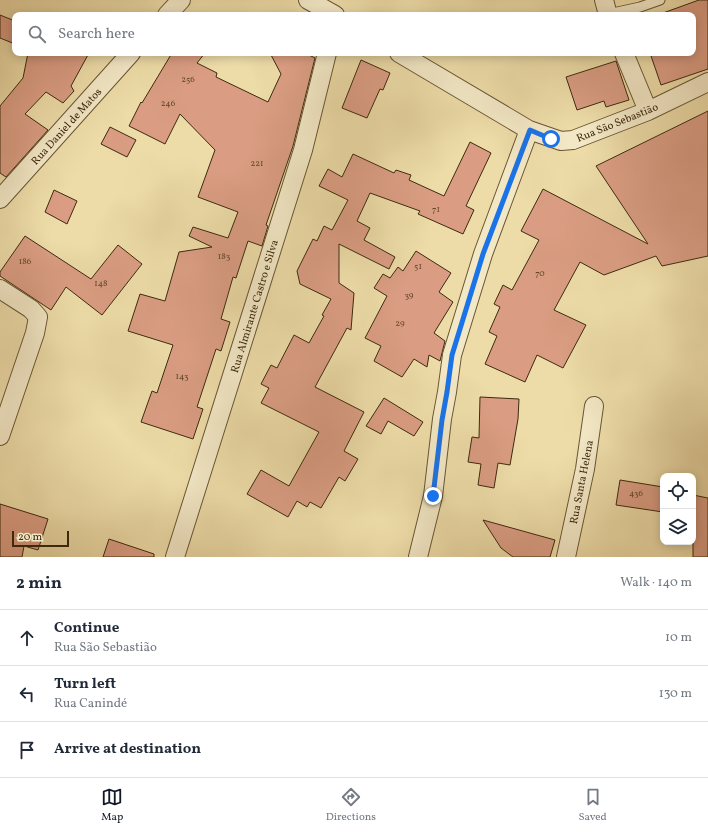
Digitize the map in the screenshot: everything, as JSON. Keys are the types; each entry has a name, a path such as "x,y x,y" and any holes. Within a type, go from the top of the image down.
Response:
{"street":[{"path":"170,12 181,0"},
{"path":"308,0 330,12"},
{"path":"332,0 335,12"},
{"name":"Rua Daniel de Matos","path":"3,192 128,56"},
{"name":"Rua Almirante Castro e Silva","path":"175,557 303,150 326,56"},
{"name":"Rua São Sebastião","path":"405,56 530,130 561,141 573,140 648,111 708,82"},
{"path":"625,56 648,111"},
{"path":"418,557 433,496 442,420 452,355 483,254 530,130"},
{"path":"0,289 32,309 38,316 35,333 0,436"},
{"name":"Rua Santa Helena","path":"566,557 585,469 594,406"}],"lane":[{"path":"607,10 660,0"}],"building":[{"path":"699,0 708,0 708,69 661,85 651,56 696,56 696,12 666,12"},
{"path":"0,15 12,20 12,43 0,38"},
{"path":"27,56 87,56 71,86 74,91 63,103 46,92 25,114 48,130 6,177 0,173 0,106 23,78"},
{"path":"170,56 203,56 197,63 217,73 216,77 268,102 281,74 272,56 311,56 315,58 293,146 266,225 268,226 262,246 248,241 236,278 233,277 221,319 230,322 221,351 216,349 197,407 203,409 193,439 141,422 152,391 157,393 173,345 128,331 140,294 165,301 179,252 212,247 189,236 193,227 228,238 238,212 198,197 215,150 180,114 165,144 129,126 141,102 142,103"},
{"path":"361,60 390,73 383,90 380,89 367,118 342,108"},
{"path":"616,61 629,100 606,107 604,101 577,110 566,77"},
{"path":"708,111 708,256 662,266 656,256 604,275 580,262 554,310 586,325 563,368 537,355 525,382 485,364 497,336 489,332 500,307 494,304 503,285 512,290 539,240 521,231 543,189 648,244 596,166"},
{"path":"110,127 136,140 127,157 101,144"},
{"path":"470,142 491,153 466,206 474,210 463,234 418,214 420,211 370,193 357,221 370,228 364,240 395,257 389,269 339,244 339,283 354,293 351,330 347,328 315,387 364,412 344,451 358,459 345,481 339,477 321,508 310,502 307,507 297,501 288,517 247,494 261,470 289,486 319,432 261,403 269,388 261,384 271,365 277,368 294,335 309,343 324,316 322,315 331,299 300,284 297,271 313,239 317,241 324,226 332,230 348,200 319,186 328,169 342,177 353,154 394,173 396,170 411,175 409,180 444,196"},
{"path":"54,190 77,201 67,224 45,212"},
{"path":"25,236 91,279 118,245 142,264 102,315 66,287 51,310 0,276 0,272"},
{"path":"416,251 451,273 439,292 453,302 434,333 445,341 440,361 429,355 427,367 414,359 402,377 374,361 381,346 365,338 387,296 374,288 383,274 390,278 398,267 403,271"},
{"path":"480,397 519,399 518,419 510,465 498,463 494,488 478,485 481,464 468,462 472,437 479,438"},
{"path":"384,398 423,422 414,436 388,421 381,434 366,426"},
{"path":"620,480 660,487 660,512 616,505"},
{"path":"696,496 708,498 708,557 693,557 693,545 696,545"},
{"path":"0,504 48,519 38,550 24,546 22,557 0,557"},
{"path":"483,520 555,540 550,557 513,557 501,548"},
{"path":"109,539 154,554 154,557 103,557"}],"route":[{"path":"433,496 442,420 452,355 483,254 530,130 551,139"}]}
